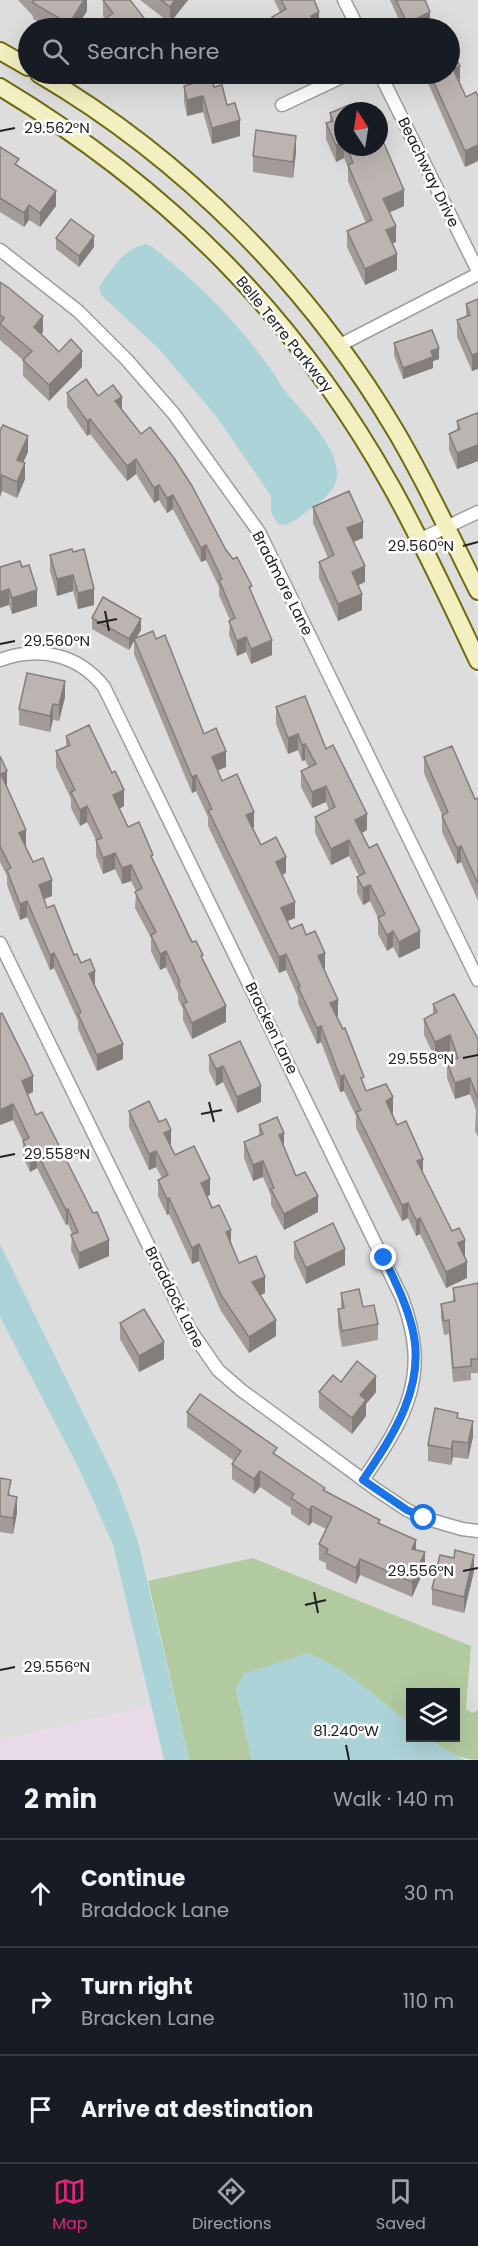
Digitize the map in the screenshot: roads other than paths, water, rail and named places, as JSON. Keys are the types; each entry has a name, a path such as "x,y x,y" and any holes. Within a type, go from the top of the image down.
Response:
{"main road":[{"path":"0,51 18,61"},
{"path":"54,84 111,121 164,161 207,199 266,258 338,346 394,429 478,591"},
{"name":"Belle Terre Parkway","path":"0,87 62,125 136,179 188,225 256,295 296,342 336,398 391,486 478,661"}],"street":[{"path":"344,0 353,18"},
{"path":"282,105 327,84"},
{"name":"Beachway Drive","path":"338,346 478,272 385,84"},
{"name":"Bradmore Lane","path":"0,250 78,312 127,360 174,414 259,532 478,980"},
{"path":"419,540 478,512"},
{"name":"Bracken Lane","path":"0,660 33,652 60,656 87,669 104,687 399,1290 410,1319 415,1342 412,1384 399,1423 363,1480"},
{"name":"Braddock Lane","path":"0,943 189,1328 218,1370 241,1390 363,1480 416,1514 444,1524 478,1531"}],"water":[{"path":"145,244 155,249 185,274 236,325 316,428 331,451 336,463 337,475 332,490 325,498 292,522 278,524 271,513 271,496 216,416 158,348 101,295 99,287 118,261 130,251"},
{"path":"0,1244 116,1480 138,1541 189,1760 164,1760 113,1545 79,1469 0,1317"},
{"path":"308,1653 349,1675 406,1721 406,1742 434,1742 465,1760 252,1760 236,1688 244,1674"}]}
